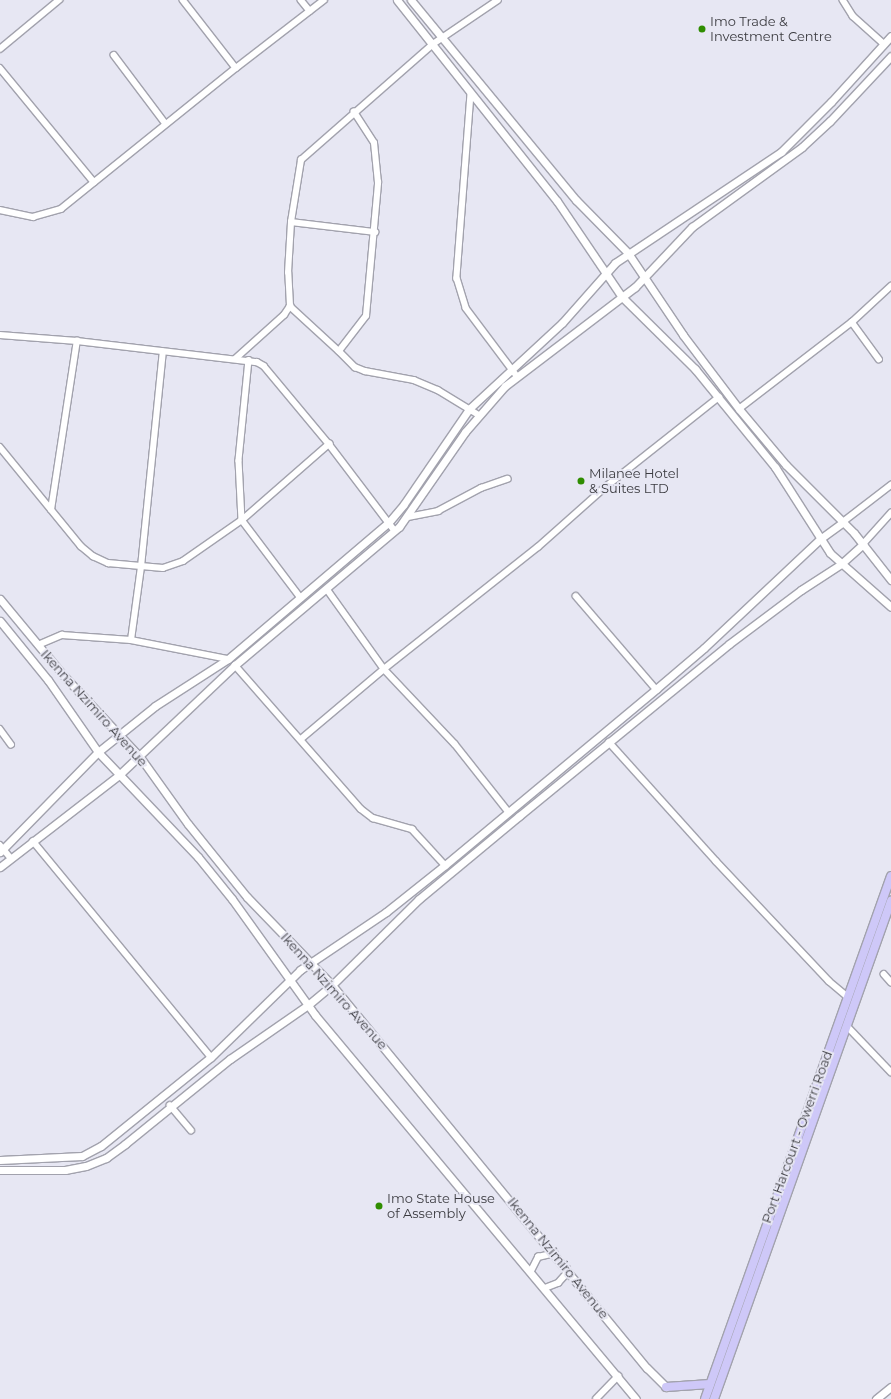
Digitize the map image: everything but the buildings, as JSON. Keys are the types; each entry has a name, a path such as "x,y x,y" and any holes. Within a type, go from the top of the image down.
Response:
{"main road":[{"name":"Port Harcourt - Owerri Road","path":"705,1399 891,876"},
{"name":"Port Harcourt - Owerri Road","path":"715,1398 891,901"},
{"path":"666,1387 710,1384"}],"street":[{"path":"0,49 59,0"},
{"path":"183,0 236,68"},
{"path":"301,0 310,11"},
{"path":"0,210 34,217 50,214 61,209 236,68 324,0"},
{"path":"396,0 433,44 471,94 562,207 622,297 695,369 719,397 784,480 820,540 842,564 891,607"},
{"path":"411,0 576,200 628,253 683,334 739,409 786,465 843,522 891,580"},
{"path":"235,359 284,315 290,306 288,274 291,222 301,160 441,37 498,0"},
{"path":"843,0 853,16 883,43"},
{"path":"11,858 1,848 98,752 155,706 228,659 389,522 404,504 469,409 562,323 607,274 615,263 781,152 831,102 883,43 891,36"},
{"path":"114,55 166,124"},
{"path":"0,868 119,776 235,665 395,531 408,517 479,415 517,376 622,297 692,228 802,147 830,121 891,56"},
{"path":"0,68 94,182"},
{"path":"471,94 457,278 466,308 517,376"},
{"path":"339,351 366,316 375,232 378,183 374,143 366,127 354,112"},
{"path":"291,222 375,232"},
{"path":"739,409 852,322 891,286"},
{"path":"290,306 355,367 365,371 414,380 438,390 479,415"},
{"path":"852,322 879,359"},
{"path":"0,335 77,340 163,352 249,360 264,366 329,444 395,531"},
{"path":"52,510 77,340"},
{"path":"131,640 141,567 163,352"},
{"path":"249,360 239,461 242,520 301,598"},
{"path":"301,739 384,669 538,548 593,497 719,397"},
{"path":"0,447 52,510 93,556 108,563 163,568 174,566 242,520 329,444"},
{"path":"408,517 438,511 481,488 507,479"},
{"path":"0,1160 72,1157 92,1152 211,1057 288,980 311,962 386,912 445,865 704,648 820,540 891,486"},
{"path":"0,1170 65,1170 96,1162 125,1144 170,1105 230,1058 308,1005 332,985 419,899 729,644 801,590 842,564 891,513"},
{"path":"326,589 384,669 455,744 508,811"},
{"path":"576,596 656,689"},
{"name":"Ikenna Nzimiro Avenue","path":"0,598 38,645 140,756 188,824 233,880 332,985 555,1253 647,1368 666,1387"},
{"name":"Ikenna Nzimiro Avenue","path":"0,621 48,680 98,752 119,776 198,857 222,887 288,980 308,1005 636,1399"},
{"path":"38,645 62,635 131,640 228,659"},
{"path":"235,665 361,809 373,818 412,829 445,865"},
{"path":"0,729 11,744"},
{"path":"609,742 716,861 829,981 848,997"},
{"path":"33,841 211,1057"},
{"path":"884,974 891,982"},
{"path":"847,1026 891,1072"},
{"path":"170,1105 191,1130"},
{"path":"92,1152 96,1162"},
{"path":"531,1271 538,1257 555,1253"},
{"path":"545,1288 558,1283 566,1274 567,1268"},
{"path":"596,1399 618,1376"},
{"path":"876,1399 891,1387"}],"place":[{"name":"Imo Trade & Investment Centre","path":"702,29"},
{"name":"Milanee Hotel & Suites LTD","path":"581,481"},
{"name":"Imo State House of Assembly","path":"379,1206"}]}
